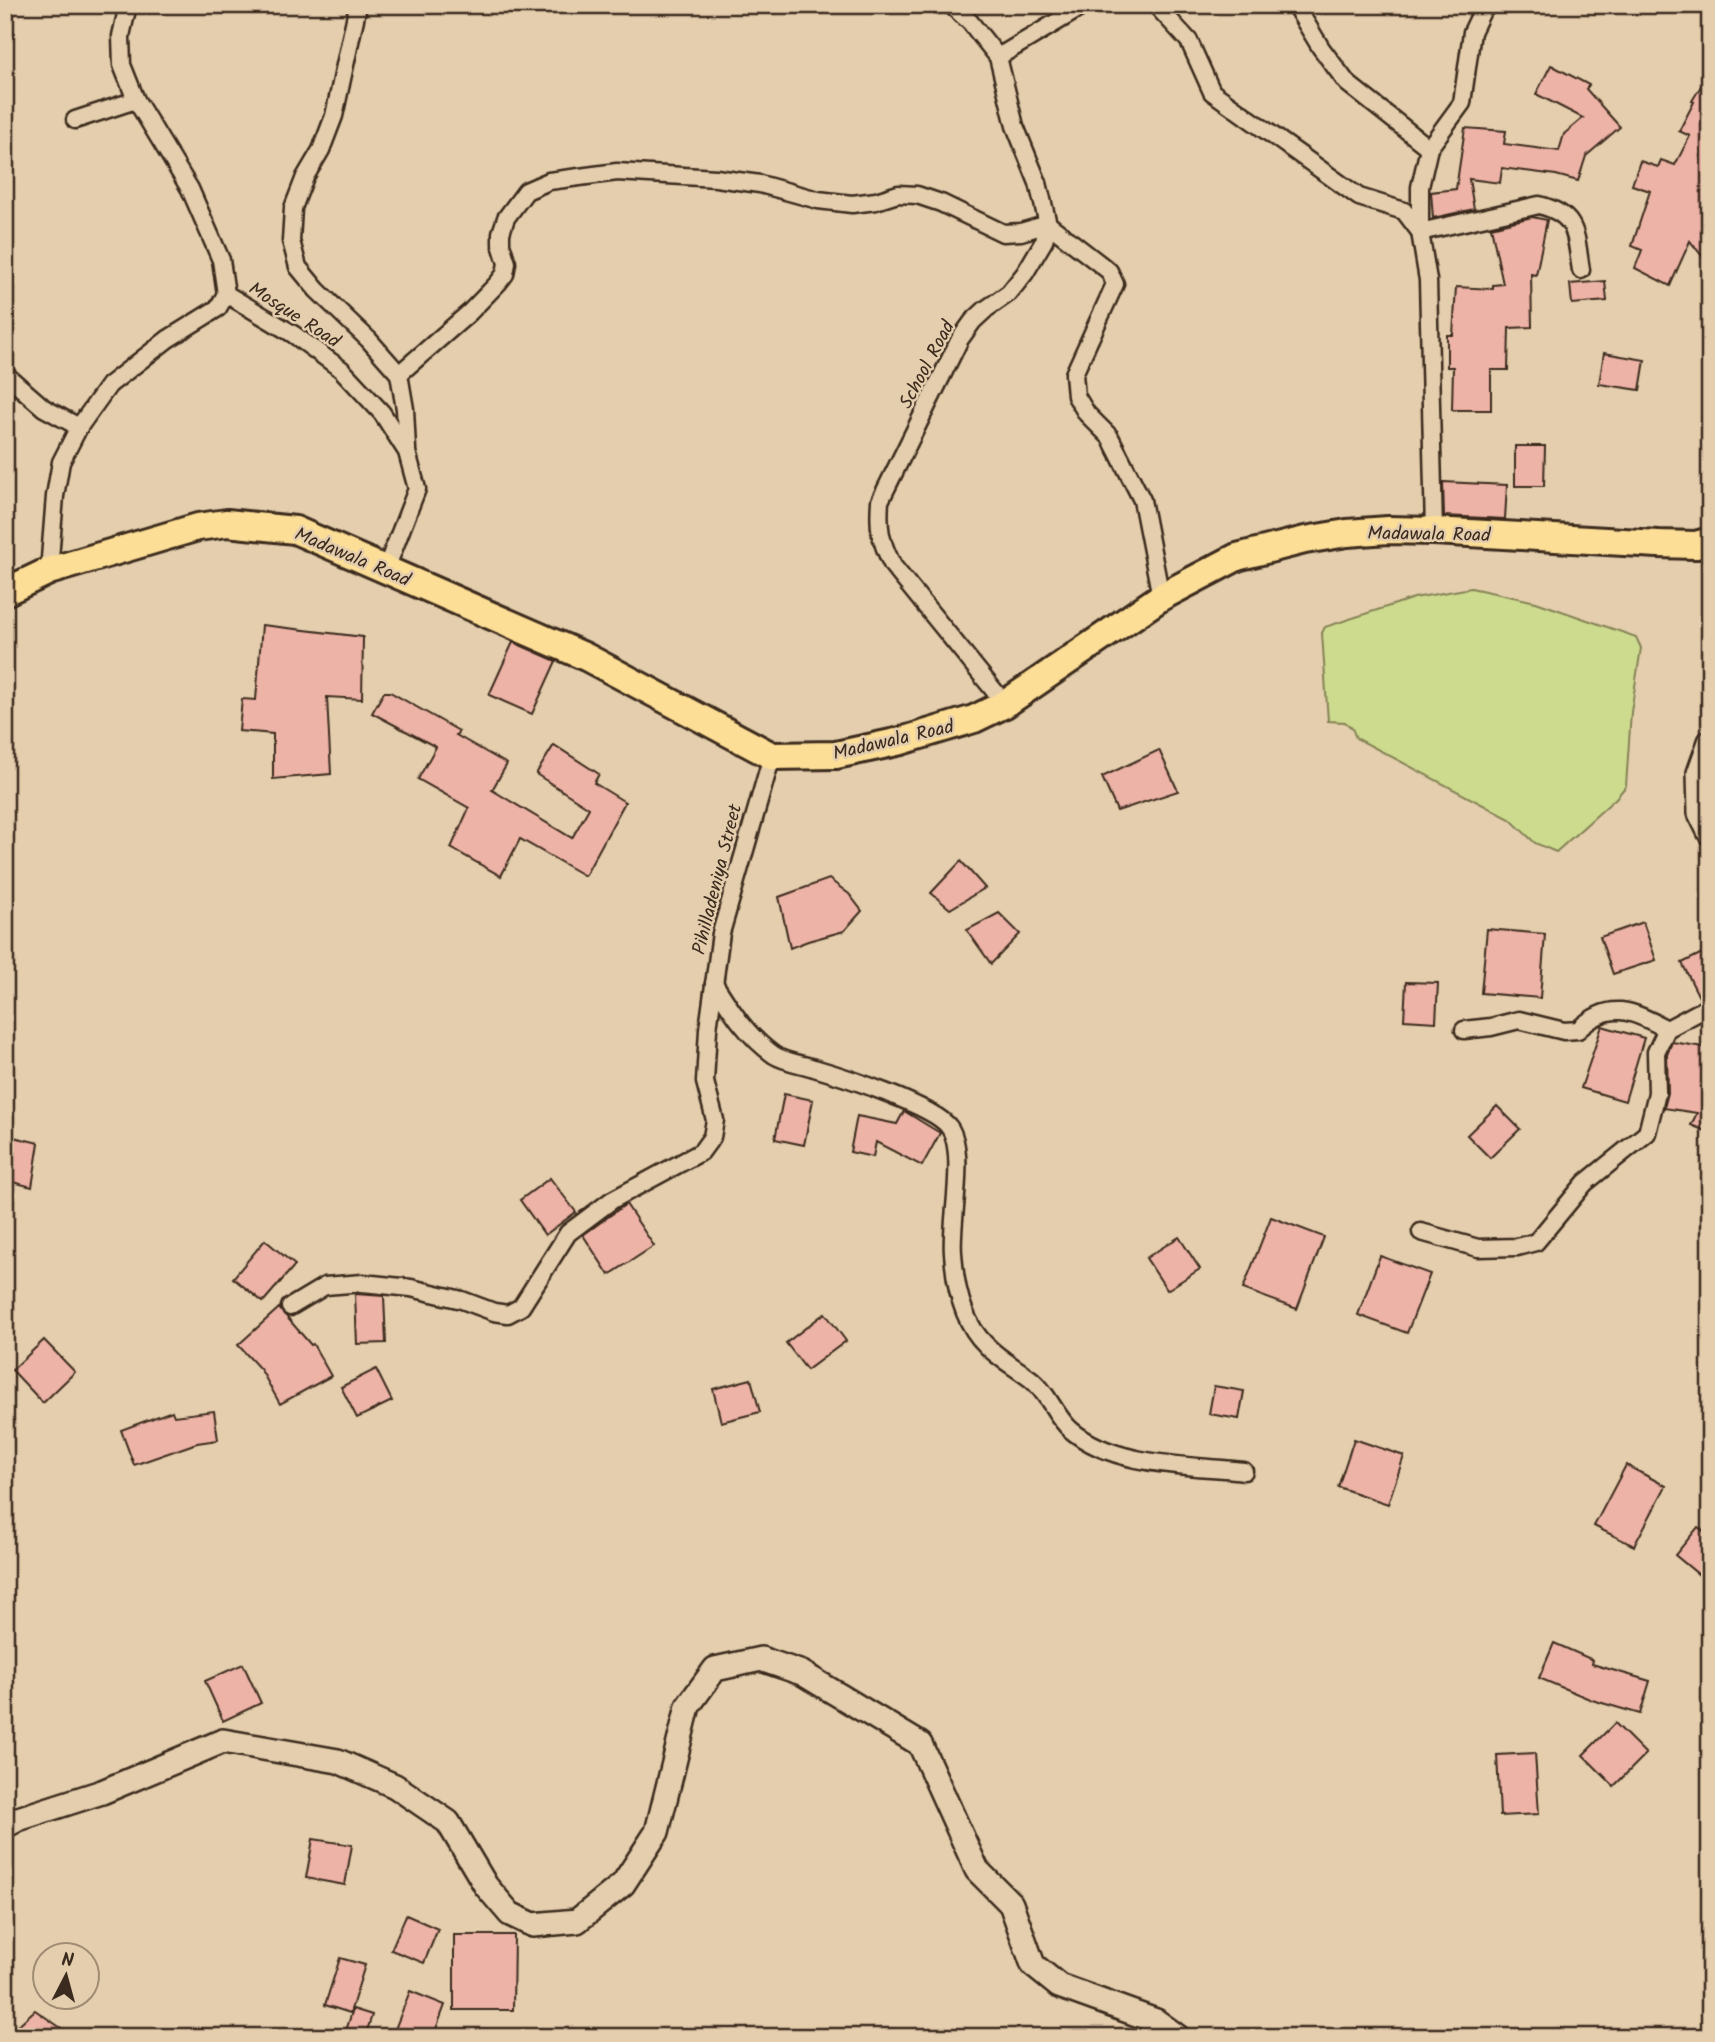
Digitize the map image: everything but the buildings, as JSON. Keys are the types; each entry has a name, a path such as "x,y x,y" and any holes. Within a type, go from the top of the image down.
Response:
{"main road":[{"name":"Madawala Road","path":"5,592 48,571 198,527 227,523 295,530 586,657 772,756 836,755 901,741 974,719 1005,704 1161,597 1237,556 1347,533 1434,531 1696,545 1710,541"}],"street":[{"name":"Mosque Road","path":"128,5 121,36 122,65 136,100 190,189 221,260 226,294 293,334 341,369 382,413 407,452 417,489 386,569"},
{"path":"358,5 334,116 293,208 291,241 298,267 399,374 405,409 407,452"},
{"path":"951,5 970,22 998,57 1015,126 1038,183 1048,224 1109,271 1115,284 1074,374 1076,396 1087,414 1110,437 1142,500 1161,597"},
{"path":"998,57 1085,5"},
{"path":"1156,5 1189,41 1212,92 1359,197 1404,211 1420,232"},
{"path":"1295,5 1321,48 1347,83 1429,148"},
{"path":"1434,531 1428,280 1420,232 1420,187 1429,148 1462,103 1472,32 1482,11 1489,5"},
{"path":"75,120 136,100"},
{"path":"399,374 498,284 508,263 501,244 506,218 526,191 549,181 617,172 727,179 760,184 818,200 852,204 876,201 898,194 917,195 941,203 1003,233 1021,232 1048,224"},
{"path":"1420,232 1539,205 1556,209 1573,225 1581,270"},
{"name":"School Road","path":"1005,704 892,566 878,525 880,501 960,339 973,321 1009,293 1044,241 1048,224"},
{"path":"48,571 61,462 79,427 109,385 168,339 218,308 226,294"},
{"path":"5,374 44,408 79,427"},
{"path":"1710,743 1699,773 1699,787 1700,813 1710,833"},
{"name":"Pihilladeniya Street","path":"290,1307 325,1286 363,1283 411,1288 508,1314 522,1307 568,1233 612,1200 701,1153 712,1137 715,1121 705,1082 721,933 772,756"},
{"path":"714,982 741,1026 776,1056 885,1092 930,1113 949,1127 958,1151 952,1251 957,1286 969,1326 986,1346 1047,1394 1070,1429 1093,1444 1136,1460 1244,1471"},
{"path":"1421,1232 1478,1248 1517,1247 1536,1242 1585,1183 1647,1133 1657,1093 1656,1052 1667,1029 1710,1006"},
{"path":"1464,1030 1518,1020 1564,1031 1578,1030 1591,1017 1614,1009 1627,1011 1667,1029"},
{"path":"5,1826 18,1819 102,1792 223,1741 236,1743 338,1761 395,1786 448,1822 486,1886 510,1913 533,1925 577,1922 623,1884 657,1832 688,1706 715,1669 761,1659 802,1673 920,1744 977,1870 1011,1904 1032,1965 1059,1986 1156,2021 1178,2037"}],"green space":[{"path":"1471,588 1536,602 1636,637 1641,648 1631,712 1626,786 1556,852 1535,843 1510,819 1356,738 1352,728 1345,722 1328,721 1322,633 1325,627 1414,598"}]}
